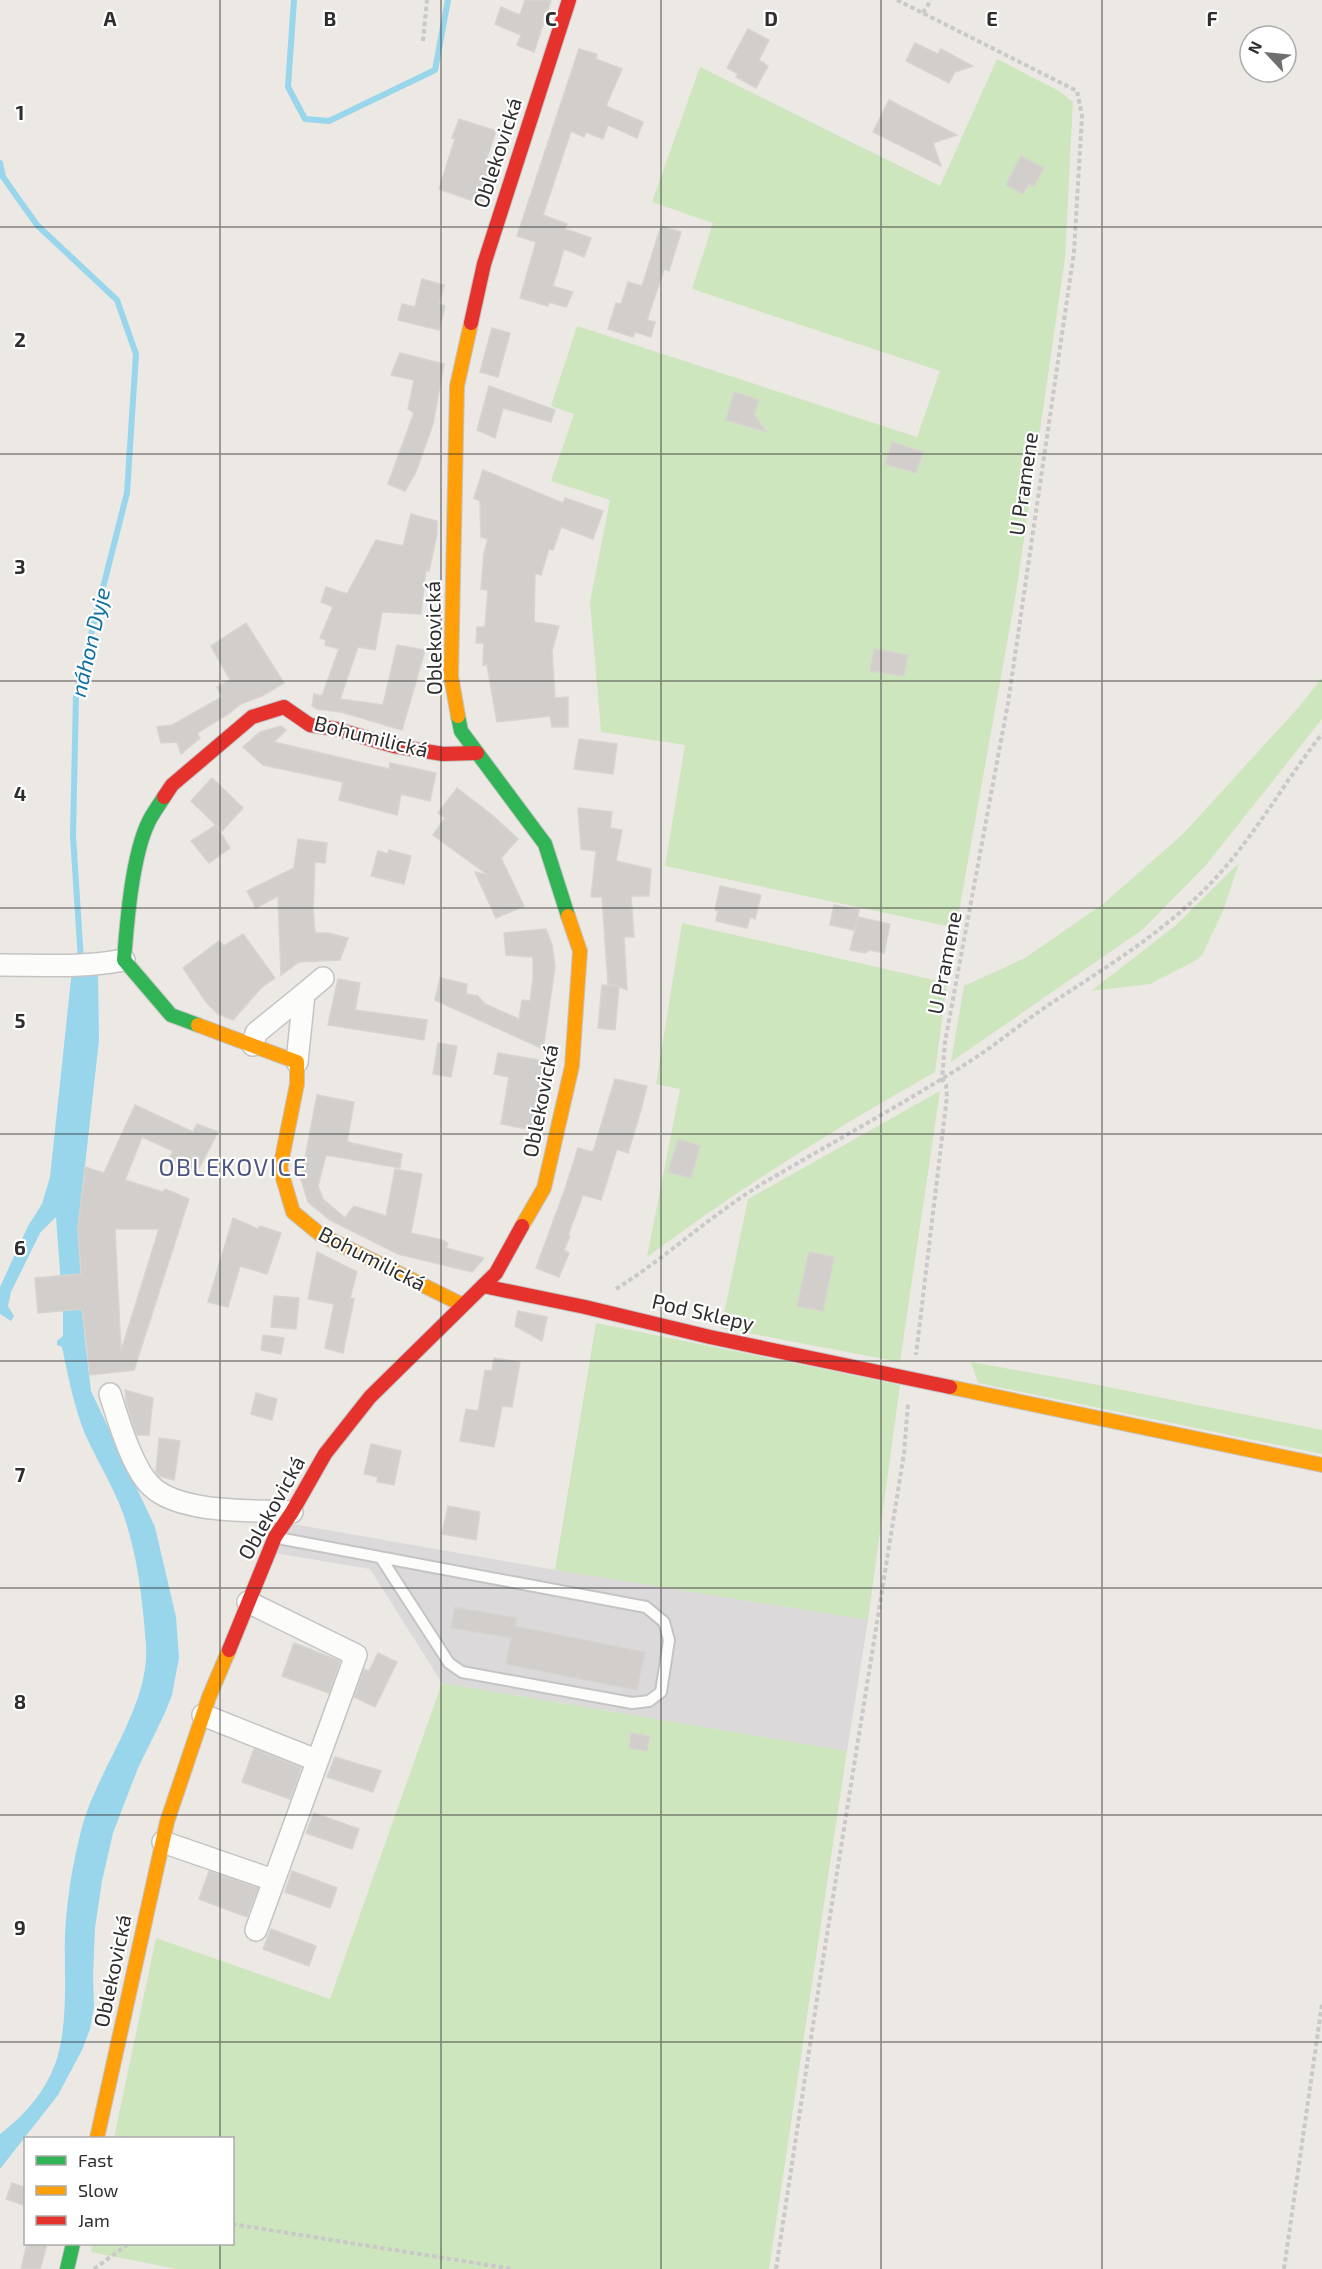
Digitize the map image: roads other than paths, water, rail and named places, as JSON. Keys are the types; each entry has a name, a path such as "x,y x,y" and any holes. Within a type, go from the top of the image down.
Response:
{"street":[{"name":"Oblekovická","path":"97,2137 167,1822 203,1715 275,1537 325,1455 369,1397 496,1273 544,1188 572,1066 580,951 544,844 461,731 451,676 457,386 484,264 569,0"},
{"name":"Bohumilická","path":"124,960 127,916 139,851 148,822 172,785 252,717 284,706 310,725 336,729 394,746 443,754 477,753"},
{"path":"0,965 70,966 124,960 171,1015 297,1062"},
{"path":"253,1045 256,1033 323,978"},
{"name":"Bohumilická","path":"304,994 297,1084 280,1168 293,1212 321,1235 463,1305"},
{"name":"Pod Sklepy","path":"483,1286 585,1307 710,1337 1322,1465"},
{"path":"110,1394 125,1439 140,1469 150,1485 170,1499 198,1507 292,1512"},
{"path":"248,1602 356,1655 256,1930"},
{"path":"203,1715 316,1760"},
{"path":"163,1842 273,1880"},
{"path":"67,2269 73,2245"}],"lane":[{"path":"275,1537 646,1607 664,1622 669,1640 661,1692 649,1701 632,1703 462,1672 449,1663 381,1558"}],"water":[{"path":"72,970 98,970 99,1040 78,1228 82,1284 61,1285 56,1217 40,1233 11,1292 8,1306 14,1316 11,1321 0,1314 0,1287 28,1226 42,1204 50,1177"},
{"path":"81,1304 87,1331 84,1333 91,1391 155,1527 176,1617 179,1658 172,1695 138,1768 113,1833 102,1881 95,1928 94,2007 90,2029 83,2048 58,2095 0,2169 0,2134 37,2098 50,2076 59,2051 65,2008 66,1920 79,1840 99,1782 132,1714 145,1668 146,1645 135,1557 124,1516 85,1434 74,1402 62,1347 57,1345 57,1341 63,1336 63,1305"}],"waterway":[{"name":"náhon Dyje","path":"294,0 288,87 305,119 329,121 435,70 448,0"},
{"name":"náhon Dyje","path":"0,163 3,177 37,225 117,300 136,354 127,493 76,694 73,836 81,961"}],"district":[{"name":"OBLEKOVICE","path":"233,1168"}]}
